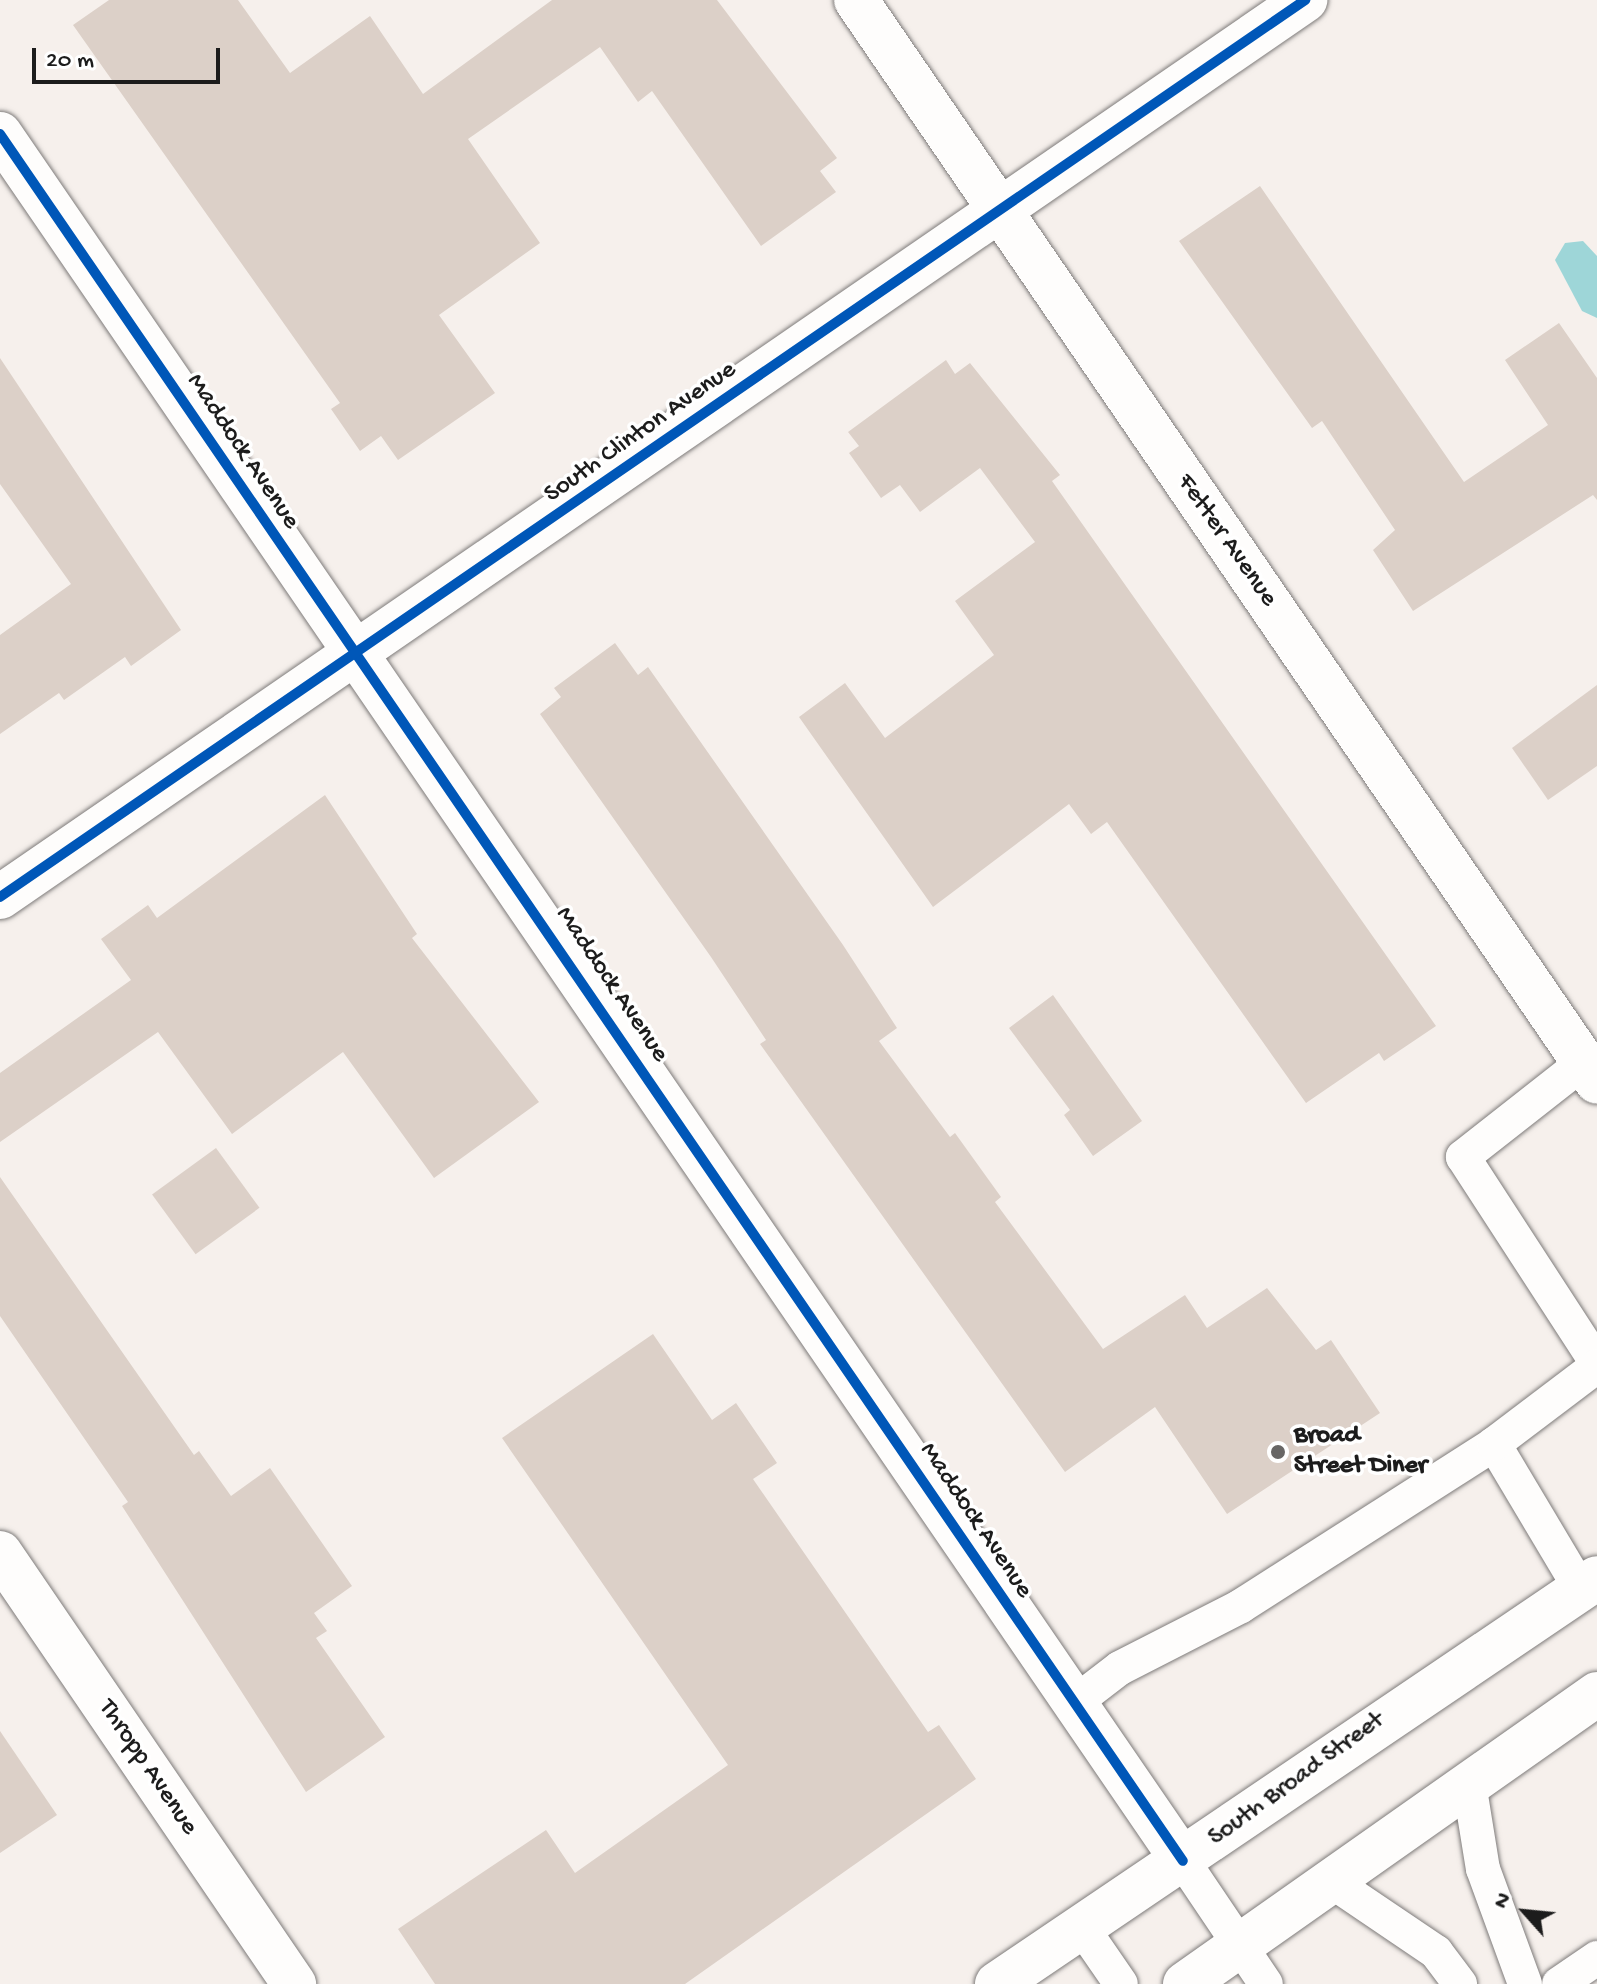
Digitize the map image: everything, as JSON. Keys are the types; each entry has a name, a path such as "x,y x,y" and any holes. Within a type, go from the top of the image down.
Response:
{"street":[{"name":"Fetter Avenue","path":"856,0 1591,1072"},
{"name":"South Clinton Avenue","path":"0,897 355,658 1305,0"},
{"name":"Maddock Avenue","path":"0,134 355,658 1183,1861"},
{"name":"Thropp Avenue","path":"0,1553 294,1984"},
{"name":"South Broad Street","path":"997,1984 1183,1861 1589,1583"},
{"path":"1185,1984 1597,1694"}],"lane":[{"path":"1073,1704 1120,1668 1241,1606 1494,1444 1597,1364 1463,1157 1591,1072"},
{"path":"1494,1444 1589,1583"},
{"path":"1469,1783 1483,1869 1525,1984"},
{"path":"1183,1861 1266,1984"},
{"path":"1331,1881 1436,1952 1460,1984"},
{"path":"1081,1926 1121,1984"},
{"path":"1559,1984 1597,1958"}],"water":[{"path":"1583,241 1597,256 1597,318 1582,311 1555,260 1565,243"}],"building":[{"path":"109,0 238,0 290,73 370,16 423,94 552,0 717,0 837,158 820,171 836,192 761,246 652,91 638,102 600,47 468,139 540,243 439,315 495,393 398,460 381,436 360,451 331,409 340,403 73,25"},
{"path":"1260,186 1464,482 1548,425 1505,360 1559,323 1597,378 1597,500 1593,495 1413,611 1373,550 1395,530 1322,421 1312,428 1179,241"},
{"path":"0,358 181,630 131,666 125,657 64,700 59,693 0,734 0,635 71,584 0,484"},
{"path":"946,360 955,374 970,363 1060,475 1052,481 1436,1026 1384,1061 1379,1053 1306,1103 1107,822 1091,834 1069,804 933,907 799,717 845,683 885,738 994,655 955,601 1035,542 980,468 920,512 900,485 881,498 849,453 859,446 848,432"},
{"path":"615,643 638,675 648,667 843,945 897,1028 879,1041 950,1137 955,1133 1001,1197 995,1202 1103,1349 1185,1295 1207,1328 1267,1288 1316,1350 1331,1340 1380,1413 1227,1514 1155,1407 1065,1472 760,1044 766,1040 711,957 540,714 561,697 554,688"},
{"path":"1597,685 1597,766 1548,800 1512,748"},
{"path":"325,795 417,934 412,938 539,1102 434,1178 343,1052 232,1134 158,1032 0,1142 0,1073 131,980 101,939 148,905 157,918"},
{"path":"1053,995 1142,1121 1093,1156 1064,1115 1070,1110 1009,1028"},
{"path":"216,1148 259,1208 196,1254 152,1194"},
{"path":"0,1177 194,1455 199,1451 231,1496 270,1468 352,1586 314,1613 327,1631 316,1638 385,1737 306,1792 122,1506 128,1502 0,1316"},
{"path":"653,1334 712,1420 736,1403 777,1463 753,1479 928,1732 939,1725 976,1779 685,1984 435,1984 398,1929 546,1830 575,1873 728,1765 502,1438"},
{"path":"0,1731 57,1815 0,1853"}],"cycle path":[{"path":"0,897 1305,0"},
{"path":"0,134 1183,1861"}],"place":[{"name":"Broad Street Diner","path":"1278,1452"}]}
